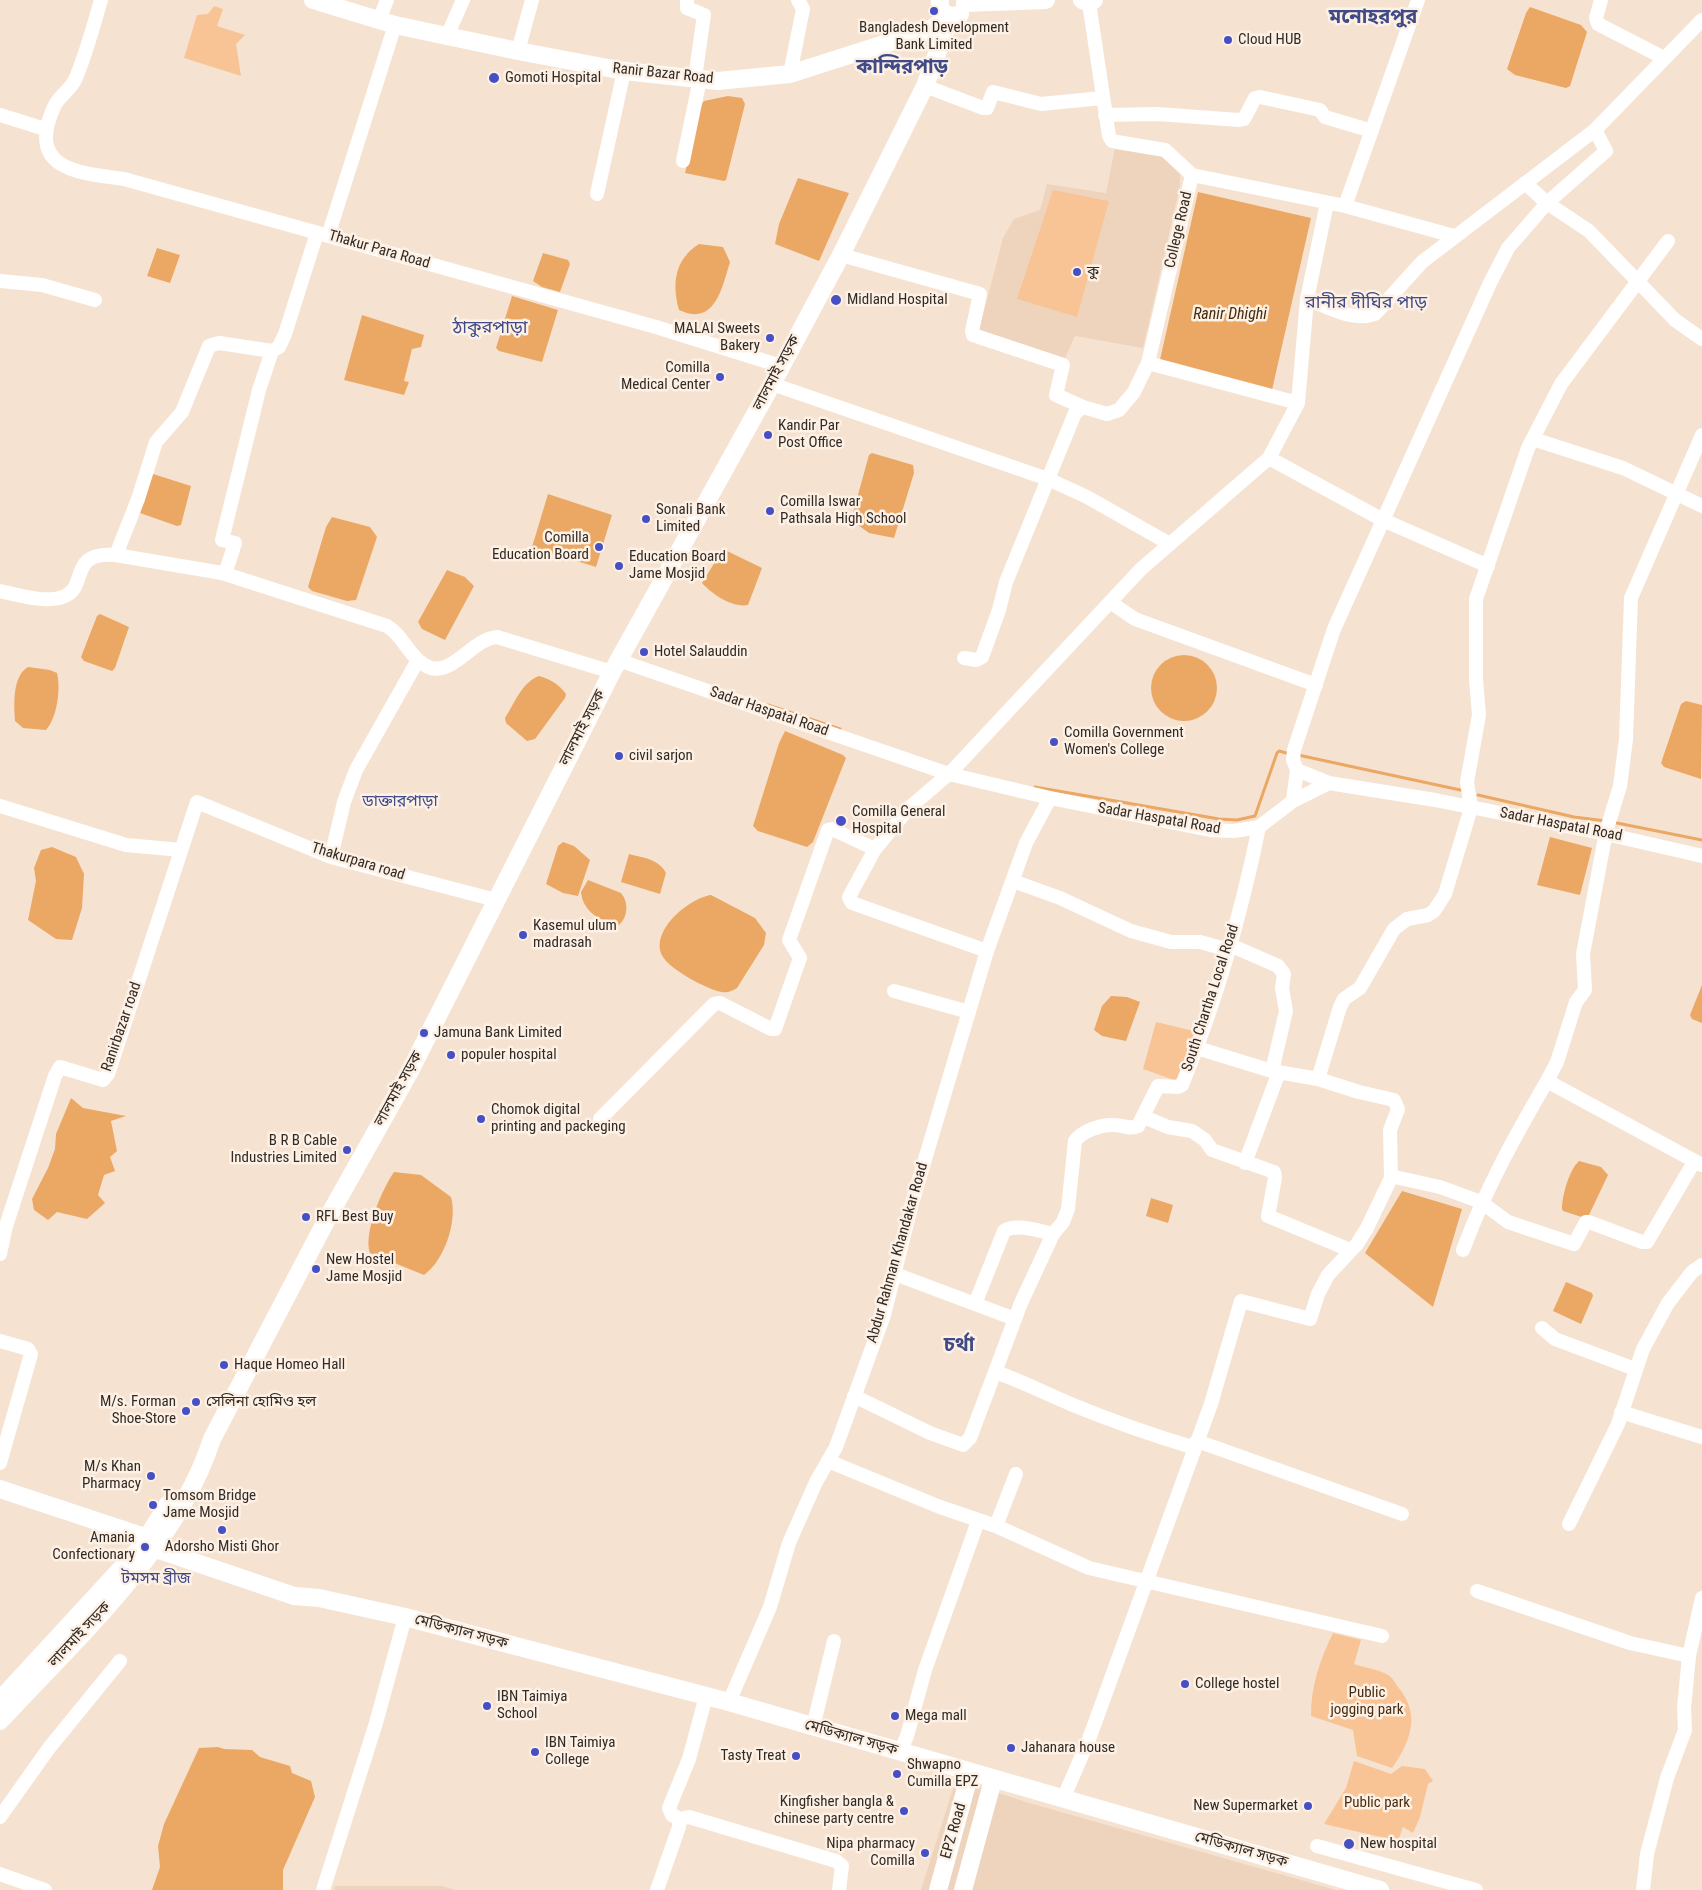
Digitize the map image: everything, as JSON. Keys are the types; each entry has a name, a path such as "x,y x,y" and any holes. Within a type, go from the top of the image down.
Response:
{"main road":[{"name":"Ranir Bazar Road","path":"313,0 387,23 448,36 624,71 718,81 790,74 931,29 950,16 961,13 964,2"},
{"path":"940,0 940,8 950,16"},
{"path":"964,2 1046,0"},
{"name":"লালমাই সড়ক","path":"0,1721 109,1604 152,1543 194,1460 212,1439 327,1219 410,1071 615,666 772,384 840,255 925,86 950,16"},
{"path":"0,1489 152,1543"},
{"path":"0,1499 152,1543"},
{"name":"লালমাই সড়ক","path":"0,1700 152,1543"},
{"name":"মেডিক্যাল সড়ক","path":"152,1543 226,1567 294,1596 319,1598 405,1617 729,1702 993,1780 1380,1890"},
{"name":"EPZ Road","path":"938,1890 970,1773"},
{"name":"EPZ Road","path":"963,1890 993,1780"}],"street":[{"path":"0,115 45,129 54,104 74,83 101,0"},
{"path":"116,555 138,499 156,442 182,412 209,346 219,343 272,351 279,347 323,235 387,23 387,0"},
{"path":"448,36 463,0"},
{"path":"518,50 532,0"},
{"path":"683,160 698,78 704,15 687,8 687,0"},
{"path":"790,74 803,9 798,0"},
{"path":"1346,206 1418,0"},
{"path":"1601,0 1596,18 1598,24 1664,58"},
{"name":"College Road","path":"840,255 980,294 972,332 973,336 1063,365 1056,395 1083,407 1107,414 1119,410 1134,392 1148,363 1192,175 1165,150 1112,141 1109,136 1089,1"},
{"path":"1307,299 1351,316 1367,317 1375,314 1422,262 1595,130 1702,20"},
{"path":"597,194 624,71"},
{"path":"925,86 983,108 987,108 993,92 1041,104 1102,98"},
{"path":"1105,115 1157,114 1239,120 1244,119 1254,98 1260,97 1320,110 1325,117 1372,131"},
{"name":"Thakur Para Road","path":"45,129 46,145 52,159 67,168 84,174 124,179 656,327 781,366"},
{"path":"1293,802 1295,760 1334,629 1426,429 1490,283 1508,248 1547,203 1606,151 1595,130"},
{"path":"1192,175 1346,206 1454,236"},
{"path":"1525,183 1547,203 1589,231 1675,320 1702,339"},
{"path":"987,951 852,904 848,900 849,897 875,849 909,808 953,769 1141,569 1269,458 1298,403 1307,299 1327,202"},
{"path":"1318,1078 1344,999 1360,988 1394,929 1407,919 1428,916 1434,912 1445,894 1471,808 1467,782 1479,715 1476,670 1476,600 1533,439 1561,384 1668,241"},
{"path":"0,281 42,285 95,300"},
{"path":"225,574 234,543 222,540 259,390 272,351"},
{"path":"1148,363 1298,403"},
{"path":"772,384 1048,479 1087,497 1170,544"},
{"path":"964,658 976,660 982,657 999,610 1006,582 1075,413 1083,407"},
{"path":"1463,1250 1480,1202 1510,1142 1557,1062 1576,1002 1585,990 1583,954 1606,833 1620,786 1626,739 1631,598 1702,435"},
{"path":"1533,439 1623,468 1702,506"},
{"path":"1269,458 1383,520 1488,566"},
{"path":"0,591 58,599 72,592 84,564 94,557 105,554 116,555 225,574 388,626 397,632 418,660 356,770 344,802 331,857"},
{"path":"1110,602 1136,619 1316,685"},
{"name":"Sadar Haspatal Road","path":"418,660 432,669 445,668 456,662 480,642 497,637 615,666 1050,798 1210,830 1234,831 1259,826 1293,802 1329,783 1606,833 1702,856"},
{"path":"1295,760 1329,783"},
{"name":"Abdur Rahman Khandakar Road","path":"729,1702 770,1607 790,1543 816,1482 836,1447 884,1315 912,1203 987,951 1026,843 1050,798"},
{"name":"Thakurpara road","path":"196,802 331,857 496,900"},
{"name":"Ranirbazar road","path":"0,1254 6,1226 55,1076 60,1067 103,1080 108,1074 196,802"},
{"path":"0,806 126,845 181,850"},
{"name":"South Chartha Local Road","path":"1144,1117 1154,1090 1158,1086 1178,1087 1182,1085 1197,1048 1230,948 1259,826"},
{"path":"600,1119 714,1004 720,1003 771,1030 775,1029 800,958 789,940 828,830 832,829 875,849"},
{"path":"1013,881 1060,898 1131,931 1171,942 1200,942 1230,948 1278,966 1284,974 1282,988 1286,1012 1275,1072 1245,1163"},
{"path":"894,991 968,1012"},
{"path":"1063,1799 1089,1739 1211,1404 1241,1301 1310,1319 1318,1294 1328,1275 1370,1223 1391,1178 1390,1130 1398,1109 1394,1100 1359,1092 1318,1078 1275,1072 1197,1048"},
{"path":"1391,1178 1396,1177 1440,1187 1480,1202 1517,1226 1574,1244 1586,1222 1642,1242 1647,1242 1698,1164 1547,1081"},
{"path":"854,1396 930,1433 962,1445 970,1438 1015,1319 1053,1234 1063,1222 1070,1201 1072,1152 1079,1135 1113,1125 1132,1128 1138,1126 1144,1117 1168,1127 1192,1131 1206,1140 1212,1150 1245,1163 1271,1170 1275,1175 1267,1213 1270,1218 1350,1250"},
{"path":"975,1304 1004,1231 1010,1228 1017,1228 1053,1234"},
{"path":"1569,1524 1611,1438 1643,1349 1668,1303 1692,1272 1702,1265"},
{"path":"895,1274 1015,1319"},
{"path":"1542,1328 1555,1339 1635,1369"},
{"path":"0,1341 28,1349 31,1354 0,1463"},
{"path":"995,1372 1147,1433 1192,1447 1197,1441"},
{"path":"1621,1412 1702,1436"},
{"path":"1197,1441 1402,1514"},
{"path":"828,1461 877,1483 996,1526 1089,1568 1382,1636"},
{"path":"996,1526 1016,1474"},
{"path":"900,1752 907,1736 925,1670 978,1521"},
{"path":"1476,1591 1630,1643 1689,1656"},
{"path":"1643,1890 1647,1854 1666,1778 1685,1730 1684,1708 1689,1656 1702,1598"},
{"path":"323,1890 376,1723 405,1617"},
{"path":"813,1726 834,1642"},
{"path":"0,1817 49,1748 120,1661"},
{"path":"706,1696 689,1758 670,1808 672,1815 680,1819 689,1817 840,1863 839,1890"},
{"path":"657,1890 679,1827 680,1819"},
{"path":"1318,1846 1476,1890"},
{"path":"0,1874 44,1890"}],"shaded area":[{"name":"কু","path":"1115,148 1159,153 1180,169 1180,186 1143,348 1075,336 1064,360 978,334 1003,238 1014,219 1040,210 1047,184 1106,193"},
{"path":"956,1779 1026,1802 1336,1890 921,1890"},
{"path":"335,1886 442,1886 455,1890 334,1890"}],"green space":[{"path":"214,6 223,9 217,26 245,35 236,44 241,76 184,58 197,15 208,14"},
{"path":"1053,190 1109,201 1077,317 1017,299"},
{"path":"1156,1022 1198,1032 1180,1077 1174,1080 1143,1069"},
{"name":"Public jogging park","path":"1333,1633 1361,1640 1354,1664 1380,1671 1389,1676 1405,1697 1411,1717 1411,1728 1404,1748 1392,1768 1357,1756 1353,1730 1311,1716 1311,1705 1317,1673"},
{"name":"Public park","path":"1354,1761 1391,1774 1402,1766 1425,1769 1433,1781 1428,1784 1420,1817 1413,1833 1403,1827 1398,1841 1324,1824 1346,1788"}],"water":[{"path":"1530,7 1581,25 1587,32 1570,86 1566,88 1515,75 1507,69 1526,13"},
{"path":"728,96 742,98 745,104 726,180 685,173 701,105 704,101"},
{"path":"798,178 849,193 819,261 775,244 779,224"},
{"name":"Ranir Dhighi","path":"1198,192 1311,218 1272,390 1159,364"},
{"path":"699,244 723,247 730,262 724,283 715,302 709,309 701,313 691,314 679,310 676,291 677,273 684,257"},
{"path":"157,248 180,255 170,283 147,276"},
{"path":"543,253 568,260 570,264 560,292 542,287 533,281"},
{"path":"512,296 558,310 542,362 499,351 496,348"},
{"path":"362,315 424,335 421,347 412,349 404,381 409,382 404,395 344,380"},
{"path":"872,453 913,465 914,473 894,538 869,533 851,520 869,455"},
{"path":"150,473 191,486 181,525 177,526 140,513"},
{"path":"548,494 612,515 596,567 532,547"},
{"path":"332,517 370,527 377,537 356,600 347,601 312,591 308,587 326,527"},
{"path":"723,549 762,568 748,605 729,602 711,592 702,583"},
{"path":"447,570 465,577 474,586 445,640 422,629 418,622"},
{"path":"100,614 129,627 115,668 112,671 84,661 81,657 97,616"},
{"path":"1184,655 1196,658 1207,665 1214,676 1217,688 1214,700 1207,711 1196,718 1184,721 1172,718 1161,711 1154,700 1151,688 1154,676 1161,665 1172,658"},
{"path":"28,667 50,670 57,673 59,687 57,703 53,718 46,730 23,728 15,721 15,692 19,677"},
{"path":"539,676 554,682 566,694 535,739 527,741 506,723 505,718 523,688"},
{"path":"1686,701 1702,705 1701,779 1664,767 1661,763 1681,704"},
{"path":"785,731 843,755 846,758 813,842 807,847 758,831 753,826 779,743"},
{"path":"1550,837 1592,848 1580,895 1537,885"},
{"path":"563,842 574,846 590,860 578,896 563,893 546,884 558,846"},
{"path":"52,847 76,857 84,874 82,908 72,940 56,939 28,920 36,881 34,868 41,850"},
{"path":"629,854 651,860 663,868 666,873 660,894 621,882"},
{"path":"588,880 621,893 624,897 626,914 619,925 599,918 585,905 581,892"},
{"path":"711,895 755,918 766,933 764,945 737,988 728,992 708,988 690,979 667,962 663,957 660,947 661,937 673,918 692,902"},
{"path":"1702,985 1702,1023 1692,1019 1690,1015"},
{"path":"1111,996 1127,997 1140,1002 1126,1041 1102,1036 1094,1030 1102,1006"},
{"path":"71,1098 83,1108 126,1116 111,1121 117,1151 110,1157 115,1171 104,1175 98,1195 105,1203 87,1219 57,1212 48,1220 34,1210 32,1199 48,1168 55,1149 56,1134"},
{"path":"1579,1161 1601,1167 1608,1175 1589,1215 1585,1218 1562,1209 1567,1184 1572,1170"},
{"path":"394,1172 421,1175 451,1197 453,1217 448,1240 438,1260 424,1275 370,1253 369,1235 371,1224 379,1200"},
{"path":"1402,1191 1462,1209 1433,1307 1365,1253"},
{"path":"1151,1198 1173,1205 1168,1223 1146,1216"},
{"path":"1566,1282 1592,1293 1593,1296 1581,1324 1553,1311"},
{"path":"218,1747 252,1750 260,1757 290,1766 292,1773 311,1781 315,1797 283,1870 283,1890 152,1890 160,1867 158,1846 164,1824 199,1748"}],"waterway":[{"path":"768,705 840,729"},
{"path":"1035,787 1219,819 1237,820 1255,816 1277,753 1279,751 1290,754"},
{"path":"1298,755 1465,791"},
{"path":"1478,795 1574,817 1606,821"},
{"path":"1612,822 1702,840"}],"place":[{"name":"Bangladesh Development Bank Limited","path":"934,11"},
{"name":"Cloud HUB","path":"1228,40"},
{"name":"Gomoti Hospital","path":"494,78"},
{"name":"কু","path":"1077,272"},
{"name":"Midland Hospital","path":"836,300"},
{"name":"MALAI Sweets Bakery","path":"770,338"},
{"name":"Comilla Medical Center","path":"720,377"},
{"name":"Kandir Par Post Office","path":"768,435"},
{"name":"Comilla Iswar Pathsala High School","path":"770,511"},
{"name":"Sonali Bank Limited","path":"646,519"},
{"name":"Comilla Education Board","path":"599,547"},
{"name":"Education Board Jame Mosjid","path":"619,566"},
{"name":"Hotel Salauddin","path":"644,652"},
{"name":"Comilla Government Women's College","path":"1054,742"},
{"name":"civil sarjon","path":"619,756"},
{"name":"Comilla General Hospital","path":"841,821"},
{"name":"Kasemul ulum madrasah","path":"523,935"},
{"name":"Jamuna Bank Limited","path":"424,1033"},
{"name":"populer hospital","path":"451,1055"},
{"name":"Chomok digital printing and packeging","path":"481,1119"},
{"name":"B R B Cable Industries Limited","path":"347,1150"},
{"name":"RFL Best Buy","path":"306,1217"},
{"name":"New Hostel Jame Mosjid","path":"316,1269"},
{"name":"Haque Homeo Hall","path":"224,1365"},
{"name":"সেলিনা হোমিও হল","path":"196,1402"},
{"name":"M/s. Forman Shoe-Store","path":"186,1411"},
{"name":"M/s Khan Pharmacy","path":"151,1476"},
{"name":"Tomsom Bridge Jame Mosjid","path":"153,1505"},
{"name":"Adorsho Misti Ghor","path":"222,1530"},
{"name":"Amania Confectionary","path":"145,1547"},
{"name":"College hostel","path":"1185,1684"},
{"name":"IBN Taimiya School","path":"487,1706"},
{"name":"Mega mall","path":"895,1716"},
{"name":"Jahanara house","path":"1011,1748"},
{"name":"IBN Taimiya College","path":"535,1752"},
{"name":"Tasty Treat","path":"796,1756"},
{"name":"Shwapno Cumilla EPZ","path":"897,1774"},
{"name":"New Supermarket","path":"1308,1806"},
{"name":"Kingfisher bangla & chinese party centre","path":"904,1811"},
{"name":"New hospital","path":"1349,1844"},
{"name":"Nipa pharmacy Comilla","path":"925,1853"}],"district":[{"name":"মনোহরপুর","path":"1373,18"},
{"name":"কান্দিরপাড়","path":"902,68"},
{"name":"রানীর দীঘির পাড়","path":"1366,303"},
{"name":"ঠাকুরপাড়া","path":"490,328"},
{"name":"ডাক্তারপাড়া","path":"400,802"},
{"name":"চর্থা","path":"959,1346"},
{"name":"টমসম ব্রীজ","path":"156,1579"}]}
